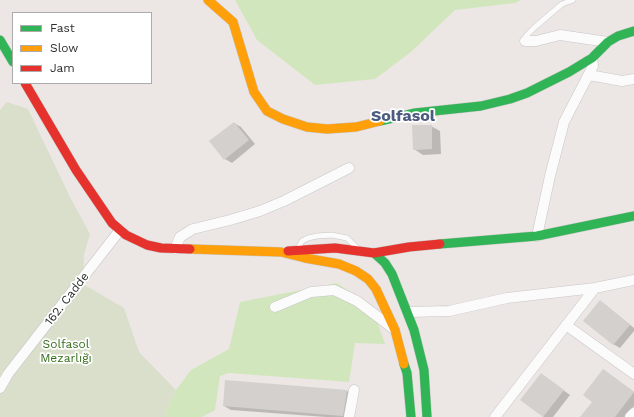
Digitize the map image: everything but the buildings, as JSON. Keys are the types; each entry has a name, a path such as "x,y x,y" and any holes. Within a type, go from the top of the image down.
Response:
{"main road":[{"path":"208,0 233,22 254,92 267,111 283,120 307,127 327,129 356,127 415,113 468,108 493,103 527,93 569,72 592,58 608,42 618,36 634,31"},
{"path":"0,40 12,60"},
{"path":"26,84 76,170 105,214 120,230 131,238 147,245 175,249 281,252 335,248 374,253 409,247 537,236 634,216"},
{"path":"281,252 305,258 361,267"},
{"path":"361,267 374,253"},
{"path":"374,253 385,263 392,274 414,330 424,370 427,417"},
{"path":"361,267 376,289 395,330 407,373 411,417"}],"street":[{"path":"525,41 536,41 560,35 608,42"},
{"path":"537,236 564,122 589,74 592,66 592,58"},
{"path":"589,74 622,81 634,79"},
{"path":"175,249 180,237 193,228 230,220 260,211 284,201 349,168"},
{"name":"162. Cadde","path":"0,388 13,368 120,230"},
{"path":"408,312 450,311 507,298 595,288 634,280"},
{"path":"495,417 595,288"},
{"path":"274,307 311,292 334,290 357,301 395,330"},
{"path":"566,325 634,374"},
{"path":"349,417 354,390"},
{"path":"630,417 634,412"}],"lane":[{"path":"525,41 526,36 541,22 562,4 572,0"},
{"path":"297,250 302,241 308,238 332,235 347,238 353,242 358,251"}],"green space":[{"path":"235,0 521,0 515,3 455,10 411,52 375,79 315,85 257,40"},
{"name":"Solfasol Mezarlığı","path":"7,102 28,109 70,197 90,234 84,254 83,284 124,308 139,352 176,390 164,417 0,417 0,110"},
{"path":"337,283 372,307 385,344 355,343 349,382 229,373 220,376 215,410 202,417 164,417 176,390 191,370 229,349 240,302"}],"traffic: fast":[{"path":"380,121 415,113 481,106 527,93 569,72 592,58 608,42 618,36 634,31"},
{"path":"0,40 12,60"},
{"path":"440,244 537,236 634,216"},
{"path":"374,253 385,263 392,274 414,330 424,370 427,417"},
{"path":"404,364 407,373 411,417"}],"traffic: slow":[{"path":"208,0 233,22 254,92 267,111 283,119 307,127 327,129 356,127 380,121"},
{"path":"190,249 281,252 339,264 356,271 368,279 376,289 395,330 404,364"}],"traffic: jam":[{"path":"26,84 76,170 112,223 126,235 147,245 161,248 190,249"},
{"path":"288,251 335,248 374,253 409,247 440,244"}],"district":[{"name":"Solfasol","path":"403,116"}]}
